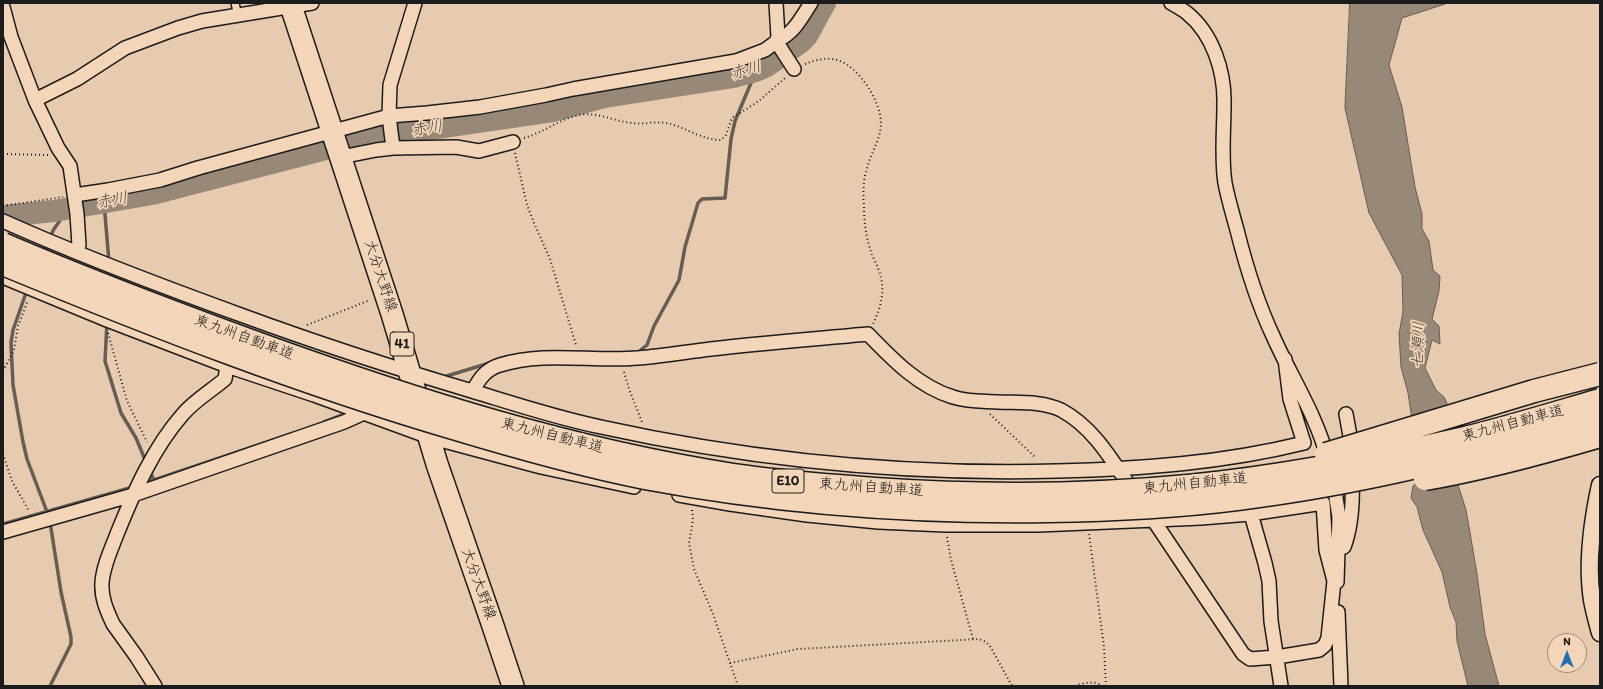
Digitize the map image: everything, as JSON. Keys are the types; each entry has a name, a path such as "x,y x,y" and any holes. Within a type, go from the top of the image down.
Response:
{"highway":[{"name":"東九州自動車道","path":"3,244 185,317 328,369 483,419 564,440 734,475 825,485 921,492 1001,494 1141,490 1237,480 1338,464 1466,437 1600,400"},
{"name":"東九州自動車道","path":"3,264 186,337 397,411 531,451 644,478 753,495 838,505 920,510 1149,514 1342,483 1474,454 1600,419"},
{"path":"1237,480 1534,391 1600,374"},
{"path":"1149,514 1252,504 1409,482 1475,470 1533,456 1600,436"}],"main road":[{"name":"大分大野線","path":"290,5 385,292 429,437 512,686"}],"street":[{"path":"35,100 77,79 125,48 190,24 237,9 312,3"},
{"path":"393,148 389,116 392,77 415,3"},
{"path":"776,3 778,37 776,41"},
{"path":"75,195 160,180 198,168 389,116 480,107 573,89 727,63 765,50 776,41 784,38 791,32 811,3"},
{"path":"472,391 482,375 491,368 540,358 638,358 711,349 868,334 898,364 927,385 953,398 977,401 1037,404 1060,410 1077,421 1091,433 1117,469 1245,656 1253,659 1277,657 1319,650 1325,645 1328,638 1339,559 1339,517 1337,498 1324,442 1272,335 1251,281 1225,183 1222,156 1224,104 1223,82 1219,64 1203,30 1187,13 1171,3"},
{"path":"3,7 11,37 35,100 48,130 70,166 75,195 79,239 76,252"},
{"path":"776,41 794,70"},
{"path":"341,157 393,148 456,147 479,151 512,142"},
{"path":"3,221 172,290 288,332 410,373 550,415 601,427 736,452 805,461 884,468 946,471 1022,472 1117,469 1189,463 1269,452 1304,443 1290,399 1285,360"},
{"path":"3,277 108,321 227,366 429,437 541,467 691,497 806,515 878,522 945,525 1088,524 1149,514 1251,514 1323,503 1326,550 1336,582 1341,686"},
{"path":"155,686 113,624 106,608 102,593 105,567 133,495 155,455 184,412 225,379 227,366"},
{"path":"3,532 133,495 344,422 364,413"},
{"path":"1339,559 1347,539 1352,488 1350,436 1346,414"},
{"path":"1600,485 1593,519 1591,547 1595,573 1592,600 1600,633"},
{"path":"1251,514 1269,581 1271,621 1281,686"}],"path":[{"path":"579,358 550,259 526,201 512,142 541,132 563,120 588,114 600,115 634,124 656,122 667,123 690,133 721,140 726,135 732,118 760,101 794,70 814,61 831,59 839,61 862,79 875,99 881,124 879,135 865,175 863,198 866,232 871,252 882,278 882,295 879,310 868,334"},
{"path":"3,154 62,155"},
{"path":"3,206 75,195"},
{"path":"3,371 14,350 18,326 32,289"},
{"path":"288,332 367,302 385,292"},
{"path":"108,321 109,338 127,401 140,430 155,455"},
{"path":"977,401 1040,462"},
{"path":"3,454 12,481 30,513 33,523"},
{"path":"691,497 694,520 689,543 694,569 713,614 738,686"},
{"path":"1088,524 1104,648 1106,686"},
{"path":"945,525 951,560 973,639"},
{"path":"730,663 798,649 973,639 982,640 990,646 1012,686"},
{"path":"1075,686 1088,682 1097,683 1102,686"}],"water":[{"name":"七瀬川","path":"1350,3 1448,3 1402,18 1389,65 1402,107 1415,187 1422,214 1422,229 1429,241 1433,270 1440,276 1439,291 1432,319 1439,326 1440,344 1432,340 1425,368 1436,390 1444,397 1450,410 1454,472 1466,510 1485,634 1499,686 1468,686 1457,641 1456,622 1450,607 1442,572 1423,530 1417,507 1411,498 1413,486 1421,478 1408,393 1401,367 1399,334 1403,312 1402,275 1369,213 1345,108"}],"waterway":[{"name":"赤川","path":"3,216 54,211 152,194 368,138 553,111 605,97 734,77 756,71 767,66 801,42 807,36 825,3"},
{"path":"637,353 647,345 654,326 679,280 685,247 698,203 702,199 725,198 731,139 735,121 756,71"},
{"path":"104,203 109,262"},
{"path":"42,253 54,229 68,209"},
{"path":"27,290 13,330 11,343 13,385 27,459 47,512"},
{"path":"107,322 105,361 121,413 136,438 146,462"},
{"path":"440,378 493,362"},
{"path":"324,422 350,412"},
{"path":"142,484 294,433"},
{"path":"149,469 153,478 151,481"},
{"path":"3,524 133,487"},
{"path":"50,522 61,592 71,637 71,644 50,686"}]}
